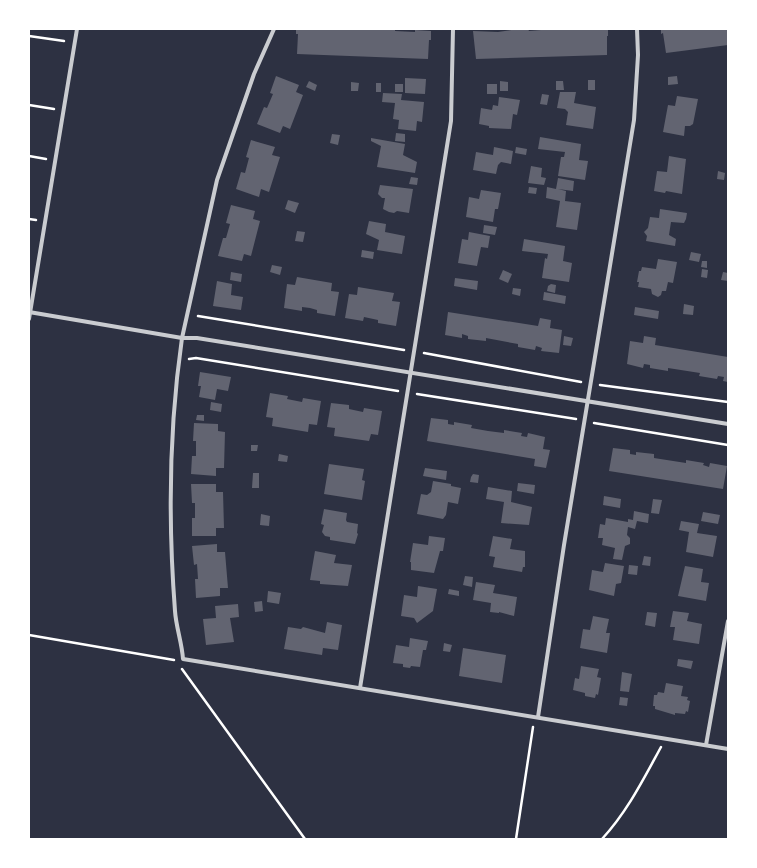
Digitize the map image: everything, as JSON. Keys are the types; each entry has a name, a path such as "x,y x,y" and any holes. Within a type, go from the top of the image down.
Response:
{"street":[{"path":"29,319 77,29"},
{"path":"274,29 254,74 217,180 182,338 175,394 170,517 175,613 184,659 728,749"},
{"path":"360,688 451,121 453,29"},
{"path":"536,717 634,120 638,55 637,29"},
{"path":"30,312 182,338 197,338 411,374 728,424"},
{"path":"706,745 728,621"}],"path":[{"path":"29,36 75,43"},
{"path":"29,104 64,111"},
{"path":"29,156 55,160"},
{"path":"188,314 590,383 728,402"},
{"path":"179,361 196,358 728,445"},
{"path":"29,635 175,660"},
{"path":"180,666 305,839"},
{"path":"516,839 536,717"},
{"path":"602,839 614,825 634,796 666,738"}],"building":[{"path":"296,29 395,29 395,31 431,31 431,40 429,40 428,59 297,54 298,34 296,34"},
{"path":"528,29 529,31 553,29 608,29 607,55 476,59 473,31 498,32"},
{"path":"661,29 728,29 728,45 666,53"},
{"path":"276,76 299,85 296,92 303,95 290,129 283,126 280,133 257,124 264,107 267,108 273,94 270,93"},
{"path":"677,76 678,84 668,85 668,77"},
{"path":"405,78 426,79 425,94 405,93"},
{"path":"588,80 595,80 595,90 588,90"},
{"path":"309,81 317,85 315,91 306,87"},
{"path":"500,81 508,82 508,91 500,91"},
{"path":"556,81 563,81 564,90 556,90"},
{"path":"351,82 359,83 358,91 351,91"},
{"path":"376,83 381,83 381,92 376,92"},
{"path":"395,84 403,84 403,92 395,92"},
{"path":"487,84 497,84 497,94 487,94"},
{"path":"560,92 576,92 574,103 596,107 593,129 566,125 568,112 565,109 557,108"},
{"path":"383,93 402,94 401,100 424,102 422,122 417,121 416,131 398,129 399,120 393,119 395,103 382,102"},
{"path":"542,94 549,95 547,105 540,104"},
{"path":"677,96 698,99 693,124 690,126 685,126 684,136 663,132 668,105 675,106"},
{"path":"499,97 520,100 517,115 513,114 511,129 489,128 489,126 479,124 481,108 492,110 493,105 498,106"},
{"path":"396,133 405,134 405,142 395,141"},
{"path":"332,134 340,135 338,145 330,143"},
{"path":"540,137 581,144 579,160 588,161 585,180 558,176 561,157 564,157 565,152 538,149"},
{"path":"371,138 405,144 403,155 417,162 415,173 377,167 381,146 371,141"},
{"path":"251,140 275,147 272,155 280,157 269,192 261,189 259,197 236,189 241,172 245,173 249,158 246,157"},
{"path":"494,147 513,151 511,164 501,162 498,165 496,174 473,170 476,152 493,155"},
{"path":"516,147 527,149 526,155 515,153"},
{"path":"669,156 686,159 682,194 666,191 665,193 654,191 657,171 667,172"},
{"path":"531,166 542,168 541,177 546,178 544,185 528,183"},
{"path":"718,171 725,173 724,180 717,179"},
{"path":"411,177 418,178 417,185 409,184"},
{"path":"558,178 574,181 573,191 558,189 566,191 565,201 581,203 577,230 556,227 560,201 546,198 547,187 556,189"},
{"path":"380,185 413,189 409,213 397,211 394,213 383,209 385,198 382,198 378,194"},
{"path":"529,187 537,188 536,194 528,193"},
{"path":"481,190 501,193 498,209 495,209 493,222 466,217 469,197 479,199"},
{"path":"288,200 299,203 295,213 285,209"},
{"path":"231,205 255,211 253,219 260,221 251,256 244,254 242,261 218,256 223,238 226,238 230,224 226,223"},
{"path":"660,209 687,213 684,223 671,222 669,235 676,239 675,246 646,241 647,236 644,232 648,228 650,217 659,218"},
{"path":"369,221 386,224 385,232 405,236 402,254 377,250 379,240 366,234"},
{"path":"484,225 497,227 495,235 483,233"},
{"path":"297,231 305,232 303,242 295,241"},
{"path":"469,232 490,236 488,248 481,247 477,266 458,263 462,239 468,240"},
{"path":"524,239 565,246 563,261 572,263 569,282 542,278 545,258 547,259 548,254 522,251"},
{"path":"362,250 374,252 373,259 361,257"},
{"path":"691,252 701,254 699,262 689,260"},
{"path":"658,259 677,262 673,283 668,282 666,291 662,291 661,295 658,297 652,294 651,289 638,287 639,282 637,282 639,271 641,271 642,267 656,269"},
{"path":"702,261 707,261 707,268 701,267"},
{"path":"272,265 282,267 280,275 270,272"},
{"path":"702,269 708,270 707,278 701,277"},
{"path":"503,270 512,274 508,283 499,279"},
{"path":"231,272 242,274 241,282 230,280"},
{"path":"723,272 728,273 728,281 721,280"},
{"path":"297,277 332,283 331,291 339,292 335,316 317,313 317,310 310,308 302,307 302,311 284,308 287,284 295,285"},
{"path":"455,278 478,281 477,290 454,286"},
{"path":"217,281 232,284 231,295 243,297 241,310 213,306"},
{"path":"551,284 556,285 555,293 547,291 548,286"},
{"path":"358,287 394,293 392,301 400,302 396,326 378,323 378,320 364,317 363,321 345,318 349,294 357,295"},
{"path":"513,288 521,289 520,296 512,294"},
{"path":"544,292 566,296 565,304 543,300"},
{"path":"684,304 694,306 693,315 683,314"},
{"path":"635,307 659,311 658,319 634,315"},
{"path":"448,312 538,326 540,318 551,320 550,328 562,330 559,353 541,351 542,348 536,346 535,350 518,347 518,344 486,338 486,341 468,339 468,336 462,334 462,338 445,335"},
{"path":"564,336 573,338 571,346 563,345"},
{"path":"644,336 656,338 655,345 728,357 728,382 723,381 724,377 718,376 717,379 699,376 700,373 668,368 668,371 650,368 650,365 644,364 643,368 627,364 630,341 643,343"},
{"path":"200,372 231,377 228,391 217,389 215,400 199,397 201,386 198,386"},
{"path":"270,393 288,396 287,399 302,402 303,398 321,401 317,425 309,424 308,432 272,426 273,418 266,417"},
{"path":"211,402 222,404 221,412 210,410"},
{"path":"331,403 349,405 349,409 363,412 364,408 382,411 378,435 371,434 369,441 334,436 335,428 327,427"},
{"path":"197,415 204,415 204,421 196,420"},
{"path":"431,418 448,420 448,424 454,425 454,422 472,425 471,428 488,431 504,433 504,430 522,433 521,436 527,437 528,433 545,437 543,449 550,450 546,468 534,466 535,459 427,441"},
{"path":"194,423 218,424 218,431 225,432 224,468 216,468 216,476 191,474 192,456 196,456 196,441 193,441"},
{"path":"251,445 258,445 257,451 251,451"},
{"path":"613,448 630,450 630,454 636,455 636,452 654,454 654,458 686,463 686,460 704,463 703,465 709,467 710,463 727,466 723,489 609,471"},
{"path":"279,454 288,456 287,462 278,461"},
{"path":"329,464 364,469 362,480 365,481 362,500 324,494"},
{"path":"425,468 447,471 446,480 423,476"},
{"path":"253,473 259,473 259,488 252,488"},
{"path":"473,474 479,475 478,483 470,482"},
{"path":"433,481 451,484 451,486 461,488 458,504 448,502 446,515 443,519 417,514 421,494 427,495 431,492"},
{"path":"518,483 535,485 534,494 517,491"},
{"path":"191,484 216,484 216,492 223,492 224,528 216,528 216,536 192,536 192,518 195,518 195,503 192,503"},
{"path":"488,487 512,491 511,502 532,507 529,525 501,523 504,502 486,499"},
{"path":"604,496 621,499 620,508 603,505"},
{"path":"653,499 662,500 659,514 651,513"},
{"path":"324,509 347,513 347,522 358,524 358,534 355,544 330,540 330,537 325,536 322,532 324,525 321,524"},
{"path":"634,511 649,514 648,523 637,521 635,529 628,527 627,535 630,538 630,544 625,546 622,560 613,559 615,548 602,545 603,538 598,538 600,524 605,525 606,518 628,522 628,519 633,520"},
{"path":"703,512 720,515 718,524 701,521"},
{"path":"261,514 270,516 269,526 260,525"},
{"path":"681,521 699,524 697,533 717,536 713,557 686,552 689,532 679,530"},
{"path":"429,536 445,538 443,551 440,551 434,573 411,570 410,562 413,543 428,545"},
{"path":"493,536 512,539 510,549 525,551 525,567 523,567 522,572 493,567 495,557 489,556"},
{"path":"217,544 217,552 225,552 228,588 220,588 220,596 196,598 195,579 198,579 197,564 194,565 192,546"},
{"path":"315,551 336,555 334,563 352,565 348,586 320,584 320,581 310,580"},
{"path":"644,556 651,557 650,566 642,565"},
{"path":"605,563 624,566 621,583 616,584 614,596 589,590 592,570 603,572"},
{"path":"629,565 638,566 637,575 628,574"},
{"path":"685,566 703,569 701,582 709,583 706,601 678,596"},
{"path":"465,576 473,577 472,587 463,585"},
{"path":"476,582 495,585 493,593 517,597 514,616 499,612 490,612 491,603 473,600"},
{"path":"418,586 437,589 433,611 417,623 414,618 401,616 404,595 417,597"},
{"path":"449,589 459,591 459,596 448,594"},
{"path":"268,591 281,593 279,604 267,602"},
{"path":"262,601 263,611 255,612 254,602"},
{"path":"238,604 239,617 230,618 234,642 206,645 203,619 216,618 215,606"},
{"path":"673,611 689,613 687,621 702,624 699,644 673,640 675,627 670,627"},
{"path":"647,612 657,613 655,627 645,625"},
{"path":"593,616 609,619 606,633 610,633 607,653 580,648 583,629 590,630"},
{"path":"327,622 342,625 338,650 323,648 322,655 284,649 288,627 301,629 303,627 325,633"},
{"path":"410,638 428,641 426,650 423,650 420,667 403,667 403,664 393,663 396,645 409,647"},
{"path":"444,643 452,645 450,652 443,651"},
{"path":"463,648 506,655 502,683 459,676"},
{"path":"678,659 693,661 691,669 677,666"},
{"path":"581,666 599,669 597,677 601,678 598,695 596,694 595,698 585,696 585,693 573,690 575,678 579,679"},
{"path":"622,672 632,674 629,692 620,691"},
{"path":"666,683 683,686 681,696 688,697 687,700 690,701 688,712 686,711 685,714 675,713 675,715 655,709 655,706 653,706 654,695 657,695 658,692 664,693"},
{"path":"620,697 628,698 627,706 619,705"}]}
